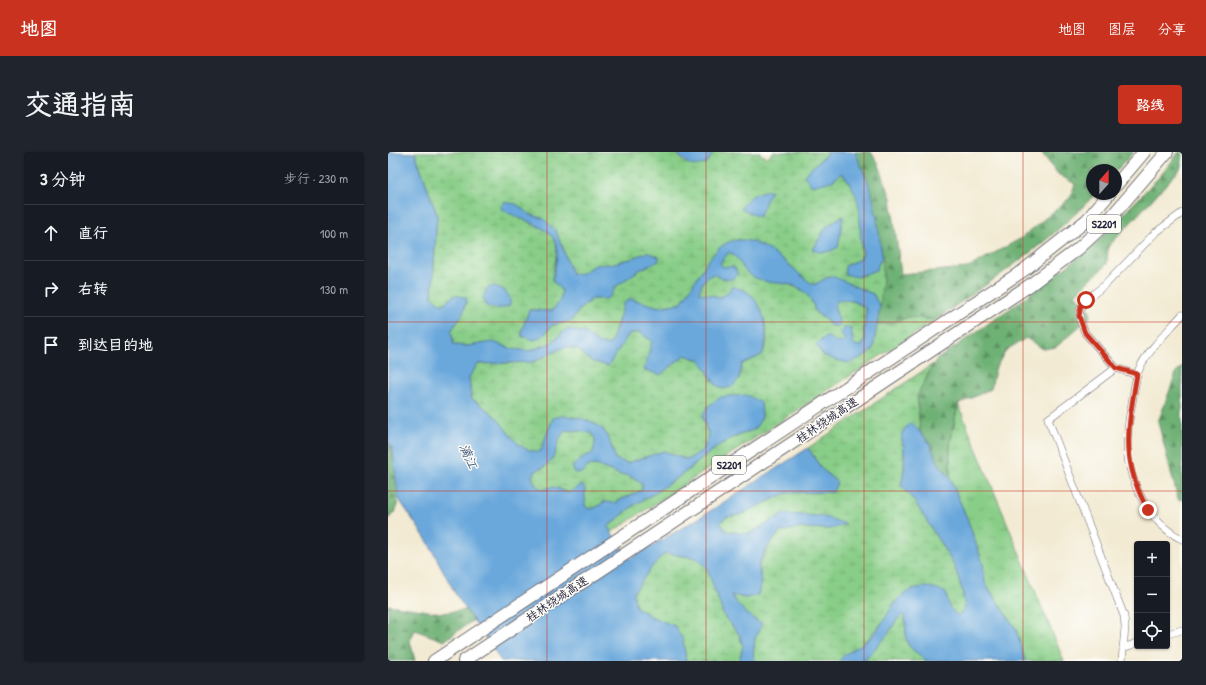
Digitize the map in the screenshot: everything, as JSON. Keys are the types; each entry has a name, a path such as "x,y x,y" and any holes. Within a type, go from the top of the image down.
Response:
{"highway":[{"path":"1122,178 1144,152"},
{"name":"桂林绕城高速","path":"464,661 1030,285 1078,249 1107,222 1167,152"},
{"name":"桂林绕城高速","path":"434,661 1024,270 1087,220 1104,200"}],"street":[{"path":"1137,374 1116,368 1085,333 1079,316 1081,306 1086,300 1106,284 1154,233 1182,213"},
{"path":"1182,315 1149,353 1137,374 1128,428 1127,450 1140,496 1148,510 1157,521 1172,534 1182,539"},
{"path":"1116,368 1048,419 1124,616 1125,627 1122,661"},
{"path":"1170,633 1182,630"},
{"path":"1123,648 1134,644"}],"green space":[{"path":"415,152 675,152 685,163 712,155 709,152 760,152 761,155 768,157 773,152 829,152 810,169 832,181 842,173 854,190 862,215 863,254 860,259 845,266 875,270 882,256 883,279 880,307 873,294 830,276 814,285 802,278 789,264 738,239 692,287 681,303 659,307 631,299 618,321 611,345 599,344 585,333 567,329 551,343 529,351 512,349 493,342 468,346 454,345 451,331 463,313 455,295 442,306 432,297 437,215","holes":["516,204 529,214 544,219 563,247 566,261 572,274 580,274 595,265 610,264 631,259 647,252 650,266 639,270 615,287 612,294 607,298 592,299 581,308 571,321 552,325 543,336 522,337 522,330 529,310 552,311 560,301 562,291 552,279 557,251 556,242 547,230 530,223","842,216 838,247 813,250 826,227"]},
{"path":"855,152 871,152 879,165 891,198 901,274 967,268 1020,239 1070,198 1075,184 1058,174 1041,152 1134,152 1122,165 1086,164 1086,200 1089,200 1039,246 935,320 909,317 890,324 877,324 883,279 882,256 871,189"},
{"path":"1179,152 1182,152 1182,167 1108,247 1107,264 1075,294 1090,310 1090,317 1056,347 1043,349 1026,338 1006,350 995,369 991,389 958,404 950,445 950,478 938,462 928,441 920,432 917,396 936,360 1018,303 1090,249 1161,175"},
{"path":"729,252 735,255 742,264 767,281 788,284 806,292 812,301 816,313 826,319 837,314 834,305 837,301 853,301 866,309 864,331 865,340 861,347 853,344 851,329 846,341 837,343 829,337 824,338 816,345 823,355 873,349 877,324 890,324 909,317 935,320 612,532 608,527 634,505 655,493 684,473 718,446 730,439 755,429 702,416 709,436 703,450 687,460 664,451 627,463 615,459 612,447 603,429 553,418 540,453 532,452 514,441 496,417 471,398 469,377 478,364 533,362 564,347 577,349 591,361 608,366 629,334 639,332 652,341 648,357 672,364 684,355 700,360 715,384 739,379 742,364 762,355 767,342 765,325 727,294 720,297 699,293 705,279 714,274 719,278 727,268 723,267 720,263"},
{"path":"933,364 917,396 920,432 911,423 902,435 904,448 904,473 901,485 915,502 954,565 962,589 965,608 958,617 949,607 919,587 895,602 885,619 869,638 839,661 757,661 753,657 755,621 742,611 731,595 762,582 759,565 769,546 780,532 800,528 831,529 784,514 749,534 726,531 719,523 726,517 739,515 786,493 808,492 837,483 821,468 808,448"},
{"path":"1182,366 1182,500 1178,499 1158,422 1177,371"},
{"path":"958,404 1064,661 1025,661 1016,629 985,583 983,564 968,521 950,478 950,445"},
{"path":"566,430 590,432 595,438 593,453 584,457 572,467 596,465 621,475 627,475 636,479 642,484 642,490 614,503 604,502 595,508 589,509 584,506 585,489 577,489 568,493 553,487 544,490 535,485 532,478 533,475 545,467 561,435"},
{"path":"388,440 393,455 397,476 398,497 395,513 388,519"},
{"path":"665,553 697,558 707,568 724,616 739,634 743,646 740,661 686,661 683,640 675,626 652,617 636,607 633,593 654,564"},
{"path":"388,605 442,613 466,610 473,620 444,641 415,630 410,641 415,661 388,661"},
{"path":"903,613 908,644 927,661 864,661 888,634"}],"water":[{"name":"漓江","path":"388,152 415,153 437,215 432,297 442,305 455,295 467,298 463,313 451,331 454,345 468,346 493,342 512,349 529,351 551,343 567,329 585,333 599,344 611,344 624,303 631,299 659,307 681,303 710,258 720,248 731,241 744,240 761,245 781,258 814,285 830,276 846,282 873,294 880,307 873,349 866,355 850,363 835,360 823,355 816,345 824,338 829,337 837,343 846,341 840,333 845,327 851,329 853,344 861,347 865,340 864,331 866,309 853,301 837,301 834,306 840,324 837,327 830,325 826,319 816,313 810,299 804,291 796,286 769,282 749,274 736,257 729,252 720,263 723,267 734,267 738,274 736,277 724,279 714,274 711,275 704,281 699,293 720,297 727,294 732,286 746,291 760,307 766,331 766,339 762,355 742,364 739,379 732,387 722,389 715,384 700,360 685,355 660,375 644,370 652,341 639,332 629,334 608,366 591,361 577,349 564,347 533,362 478,364 469,377 471,398 493,414 515,440 525,448 540,452 553,418 563,416 571,417 587,420 600,427 610,442 615,459 627,463 664,451 687,460 703,450 709,436 702,416 708,406 721,397 746,395 761,402 762,417 755,429 730,439 718,446 684,473 655,493 634,505 608,527 629,559 699,518 808,448 821,468 837,483 833,492 786,493 739,515 726,517 720,523 726,531 749,534 784,514 821,516 846,524 831,529 800,528 780,532 767,549 759,563 760,583 758,595 746,598 731,595 748,615 762,623 755,639 753,657 757,661 739,661 743,646 739,634 724,616 707,568 697,558 665,553 654,564 633,593 636,607 652,617 675,626 683,640 686,661 501,661 456,595 428,542 398,498 393,450 388,440","holes":["566,430 589,432 595,438 593,453 584,457 572,467 575,473 582,473 588,466 596,465 636,479 642,484 642,490 614,503 604,502 595,508 589,509 585,506 585,489 582,485 568,493 553,487 543,490 538,487 532,478 533,475 535,472 549,464 555,453 560,437"]},
{"path":"676,152 709,152 712,155 707,162 696,166 686,162"},
{"path":"829,152 855,152 871,189 882,256 876,270 857,277 845,274 845,266 860,259 863,254 860,213 855,194 850,184 842,173 832,181 812,186 804,175"},
{"path":"771,190 759,217 741,209 746,201 753,195"},
{"path":"504,202 516,204 529,214 544,219 556,231 572,274 580,274 595,265 610,264 631,259 647,252 659,257 659,261 639,270 615,287 612,294 607,299 592,299 581,308 571,321 552,325 543,336 534,340 522,336 522,330 529,310 552,311 560,301 562,291 552,280 556,262 556,243 551,235 544,229 508,213 501,208"},
{"path":"843,216 838,247 826,252 813,250 826,227"},
{"path":"494,286 507,293 510,299 509,306 502,308 491,308 485,305 483,298 487,288"},
{"path":"911,422 928,441 938,462 950,478 968,521 983,564 985,583 1016,629 1025,661 927,661 908,644 906,636 906,621 903,614 896,621 888,634 864,661 839,661 849,652 869,639 880,627 899,598 911,590 925,587 946,593 949,607 958,616 965,608 962,589 954,565 915,502 901,485 904,473 904,448 902,435 903,431"}],"route":[{"path":"1086,300 1081,306 1079,316 1085,333 1116,368 1137,374 1128,428 1127,450 1140,496 1148,510"}]}
